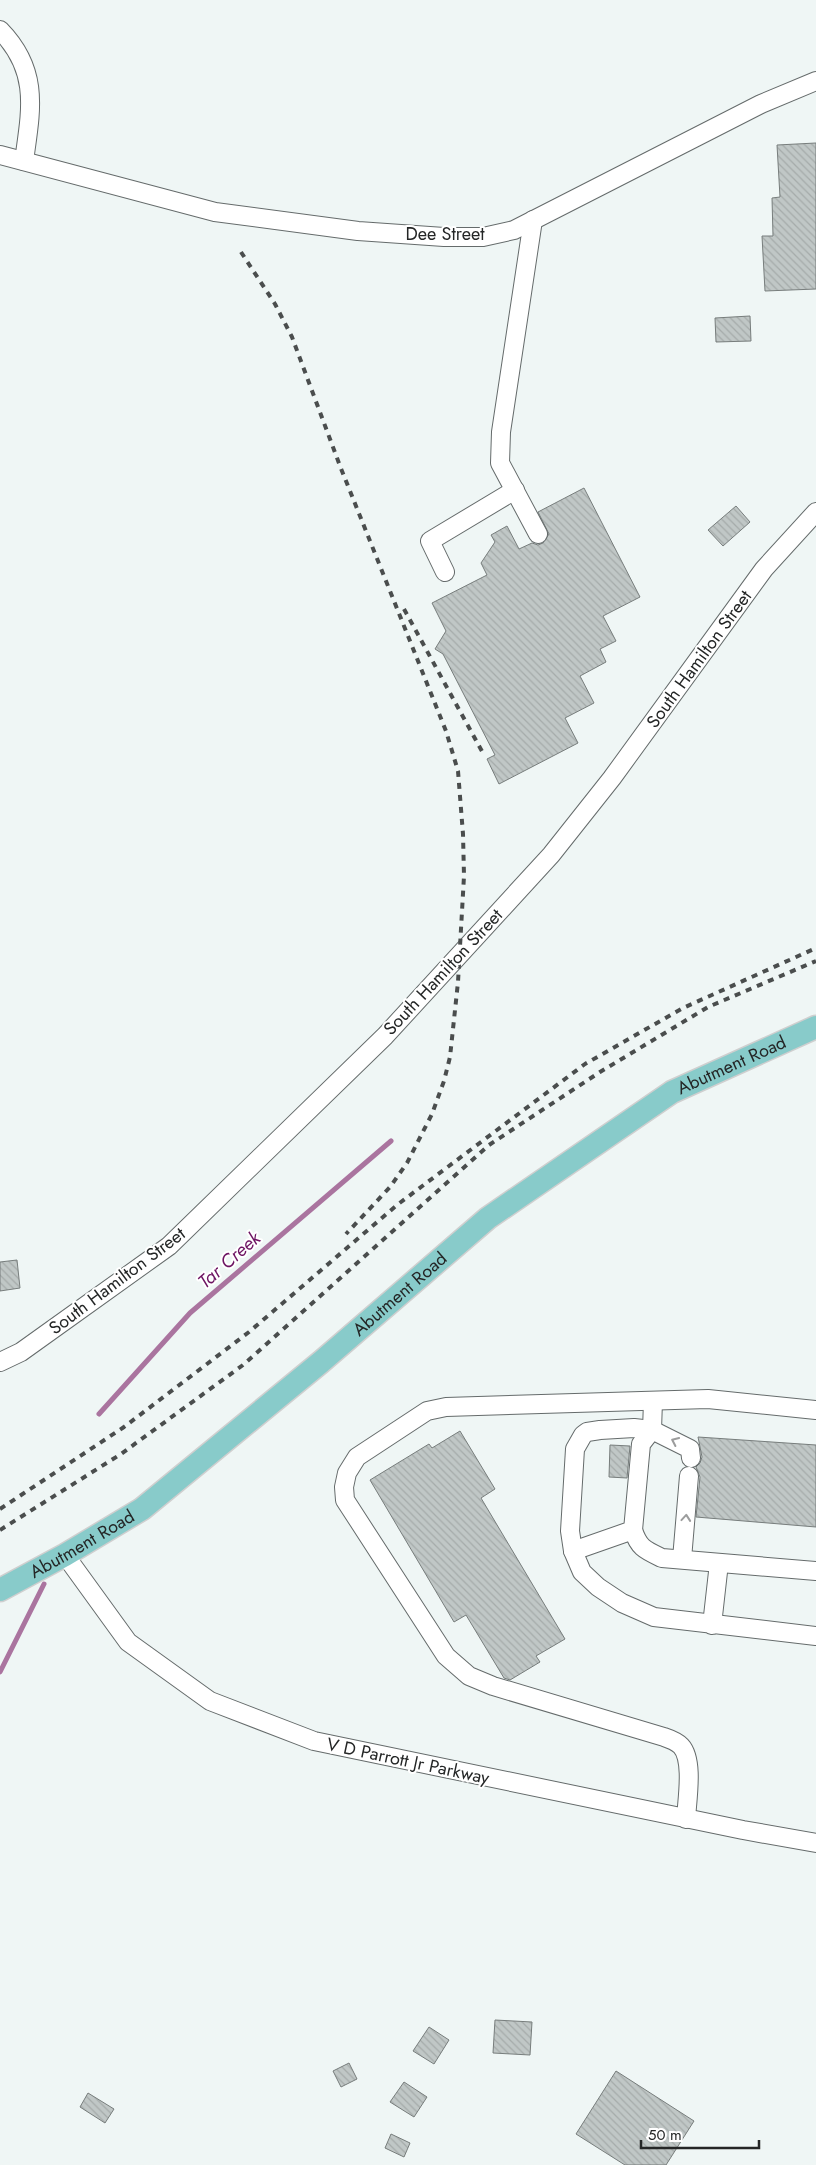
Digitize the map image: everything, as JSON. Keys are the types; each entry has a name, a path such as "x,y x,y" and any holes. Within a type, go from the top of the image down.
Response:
{"main road":[{"name":"Abutment Road","path":"0,1590 65,1555 142,1509 322,1362 488,1218 672,1092 816,1027"}],"street":[{"path":"0,30 12,43 27,72 31,107 24,161"},
{"name":"Dee Street","path":"0,155 214,212 368,232 444,237 483,237 514,230 761,104 816,81"},
{"path":"532,220 501,432 500,463 538,534"},
{"path":"445,572 430,541 515,490"},
{"name":"South Hamilton Street","path":"0,1362 22,1352 169,1246 385,1036 551,855 612,778 764,569 816,512"},
{"path":"686,1818 689,1766 686,1753 680,1745 664,1736 493,1686 469,1676 446,1656 345,1500 344,1487 347,1473 357,1457 427,1411 479,1405 708,1399 816,1410"},
{"path":"653,1401 652,1430 641,1444 633,1530 636,1540 642,1548 662,1558 816,1571"},
{"path":"690,1458 690,1449 652,1430 634,1428 587,1432 578,1442 575,1449 570,1531 573,1551 582,1572 598,1587 622,1603 654,1617 816,1636"},
{"path":"682,1559 689,1476"},
{"path":"573,1551 633,1530"},
{"name":"V D Parrott Jr Parkway","path":"65,1555 128,1642 210,1701 314,1742 816,1844"},
{"path":"712,1625 719,1563"}],"building":[{"path":"816,143 816,289 765,291 762,236 773,236 772,198 780,197 777,145"},
{"path":"750,316 751,341 716,342 715,318"},
{"path":"584,488 640,597 603,616 616,641 600,649 606,662 580,676 594,703 565,718 578,743 499,784 487,759 495,755 443,654 435,649 446,631 432,603 487,575 481,563 495,542 491,535 507,526 519,549 532,543 538,545 543,543 549,534 538,512"},
{"path":"736,506 750,522 723,546 708,530"},
{"path":"17,1260 20,1288 0,1291 0,1262"},
{"path":"460,1431 495,1489 481,1498 565,1639 536,1656 540,1662 510,1680 504,1678 466,1615 454,1622 370,1480 429,1444 432,1448"},
{"path":"698,1437 816,1445 816,1527 696,1517 700,1477 696,1467 702,1457"},
{"path":"610,1445 630,1446 627,1478 609,1477"},
{"path":"495,2020 532,2022 530,2055 493,2053"},
{"path":"429,2027 449,2040 434,2064 413,2051"},
{"path":"349,2063 357,2079 341,2087 333,2071"},
{"path":"616,2071 694,2121 666,2165 625,2165 576,2134"},
{"path":"404,2082 427,2097 414,2117 390,2102"},
{"path":"88,2093 114,2109 105,2123 80,2107"},
{"path":"391,2134 410,2143 404,2157 385,2148"}],"waterway":[{"name":"Tar Creek","path":"99,1414 190,1313 391,1141"},
{"name":"Tar Creek","path":"0,1672 44,1584"}],"railway":[{"path":"241,252 275,304 292,337 340,466 446,731 458,771 464,876 458,982 450,1057 444,1081 432,1114 407,1163 390,1187 346,1234"},
{"path":"404,609 484,755"},
{"path":"0,1509 124,1427 249,1332 397,1205 585,1064 683,1008 816,948"},
{"path":"0,1530 121,1454 243,1365 489,1145 600,1072 708,1007 816,961"}]}
